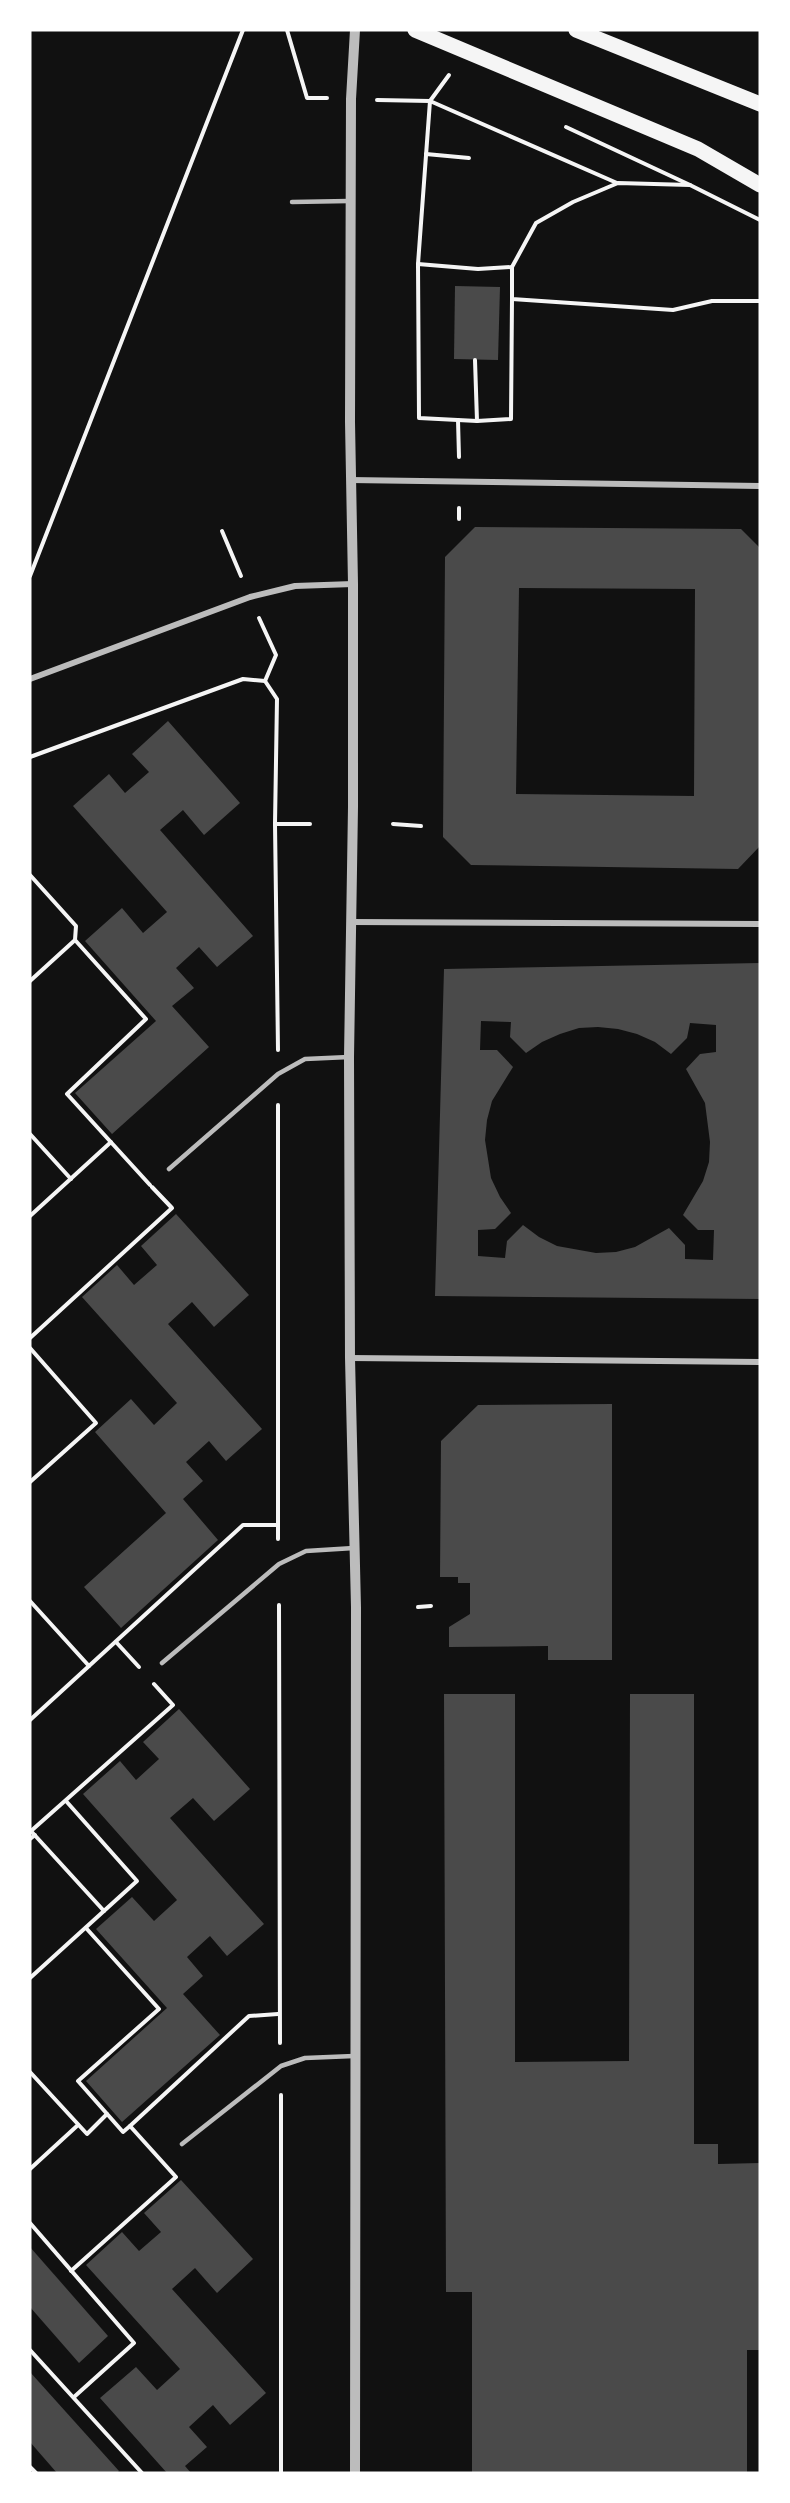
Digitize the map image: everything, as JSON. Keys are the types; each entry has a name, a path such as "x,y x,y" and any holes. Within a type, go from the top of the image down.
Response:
{"main road":[{"path":"415,30 698,149 760,185"},
{"path":"576,30 760,104"}],"street":[{"path":"355,30 351,99 350,201 350,480 353,584 349,1057 350,1358 356,1607 355,2473"},
{"path":"350,480 760,486"},
{"path":"30,679 250,597 295,586 353,584"},
{"path":"351,922 760,924"},
{"path":"350,1358 760,1362"}],"lane":[{"path":"292,202 350,201"},
{"path":"169,1169 278,1074 304,1059 349,1057"},
{"path":"162,1663 279,1564 306,1551 354,1548"},
{"path":"182,2144 281,2066 305,2058 354,2056"}],"path":[{"path":"30,576 243,30"},
{"path":"460,78 450,73 430,101 418,264 419,418 477,421 511,419 512,267 536,223 573,202 618,183"},
{"path":"430,101 618,183 690,184"},
{"path":"565,126 690,184 760,220"},
{"path":"426,154 469,158"},
{"path":"418,264 478,269 512,267"},
{"path":"512,299 673,310 712,301 760,301"},
{"path":"475,360 477,421"},
{"path":"458,420 459,457"},
{"path":"459,508 459,519"},
{"path":"265,681 276,655"},
{"path":"30,757 243,679 265,681"},
{"path":"265,681 277,699 275,824 278,1074 278,1542"},
{"path":"275,824 310,824"},
{"path":"393,824 421,826"},
{"path":"30,875 76,926 75,940 30,981"},
{"path":"30,1338 172,1208 67,1094 146,1019 75,940"},
{"path":"30,1134 71,1179"},
{"path":"30,1216 111,1142"},
{"path":"150,1185 169,1169"},
{"path":"30,1348 96,1423 30,1482"},
{"path":"30,1720 243,1525 278,1525"},
{"path":"30,1601 89,1666"},
{"path":"279,1605 278,2013 281,2066 281,2473"},
{"path":"418,1607 431,1606"},
{"path":"116,1642 144,1673"},
{"path":"30,1839 32,1832 173,1705 152,1681"},
{"path":"30,1978 137,1881 66,1801"},
{"path":"32,1832 104,1911"},
{"path":"86,1928 159,2009 78,2081 123,2132 130,2126"},
{"path":"30,2072 87,2134 107,2114"},
{"path":"30,2169 79,2125"},
{"path":"30,2223 134,2343 74,2397"},
{"path":"30,2350 142,2473"},
{"path":"30,2467 36,2473"}],"building":[{"path":"455,286 500,287 498,360 454,359"},
{"path":"475,527 741,529 760,548 760,846 738,869 471,865 443,837 445,557","holes":["519,588 695,589 694,796 516,794"]},
{"path":"168,721 240,803 204,835 183,810 160,830 253,936 217,967 199,947 176,968 194,988 172,1006 209,1047 112,1134 75,1093 156,1021 85,941 122,908 143,933 167,912 73,806 109,774 125,793 149,772 132,754"},
{"path":"760,963 760,1299 435,1296 444,969","holes":["481,1021 511,1022 510,1037 526,1053 560,1034 579,1028 598,1027 637,1034 655,1042 671,1054 687,1038 690,1023 716,1025 716,1052 700,1054 686,1069 705,1103 710,1142 709,1162 703,1181 683,1215 698,1230 714,1230 713,1260 685,1259 685,1245 669,1228 635,1247 616,1252 596,1253 557,1246 539,1237 523,1225 507,1241 505,1258 478,1256 478,1230 495,1229 511,1213 491,1178 485,1140 492,1101 513,1067 497,1050 480,1050"]},
{"path":"176,1214 249,1295 214,1327 192,1302 168,1324 262,1429 226,1461 209,1441 186,1462 203,1481 183,1499 218,1540 121,1628 84,1587 166,1513 95,1432 131,1399 154,1425 177,1403 82,1297 117,1265 134,1285 157,1265 141,1246"},
{"path":"612,1404 612,1660 548,1660 548,1646 449,1647 449,1627 470,1614 470,1583 458,1583 458,1577 440,1577 441,1441 478,1405"},
{"path":"444,1694 515,1694 515,2062 629,2061 630,1694 694,1694 694,2144 718,2144 718,2164 760,2163 760,2350 747,2350 747,2473 472,2473 472,2292 446,2292"},
{"path":"179,1709 250,1789 214,1821 193,1798 170,1818 264,1924 227,1956 210,1936 187,1957 203,1976 183,1994 220,2035 122,2122 86,2081 167,2008 96,1929 132,1897 154,1921 177,1900 83,1794 120,1761 136,1780 159,1759 143,1742"},
{"path":"181,2180 253,2259 217,2293 195,2268 172,2289 266,2393 230,2425 213,2405 189,2427 207,2447 185,2466 191,2473 167,2473 100,2398 136,2367 157,2390 180,2369 86,2265 122,2232 139,2251 161,2232 144,2213"},
{"path":"30,2247 108,2336 79,2363 30,2307"},
{"path":"30,2372 119,2471 117,2473 57,2473 30,2442"}]}
